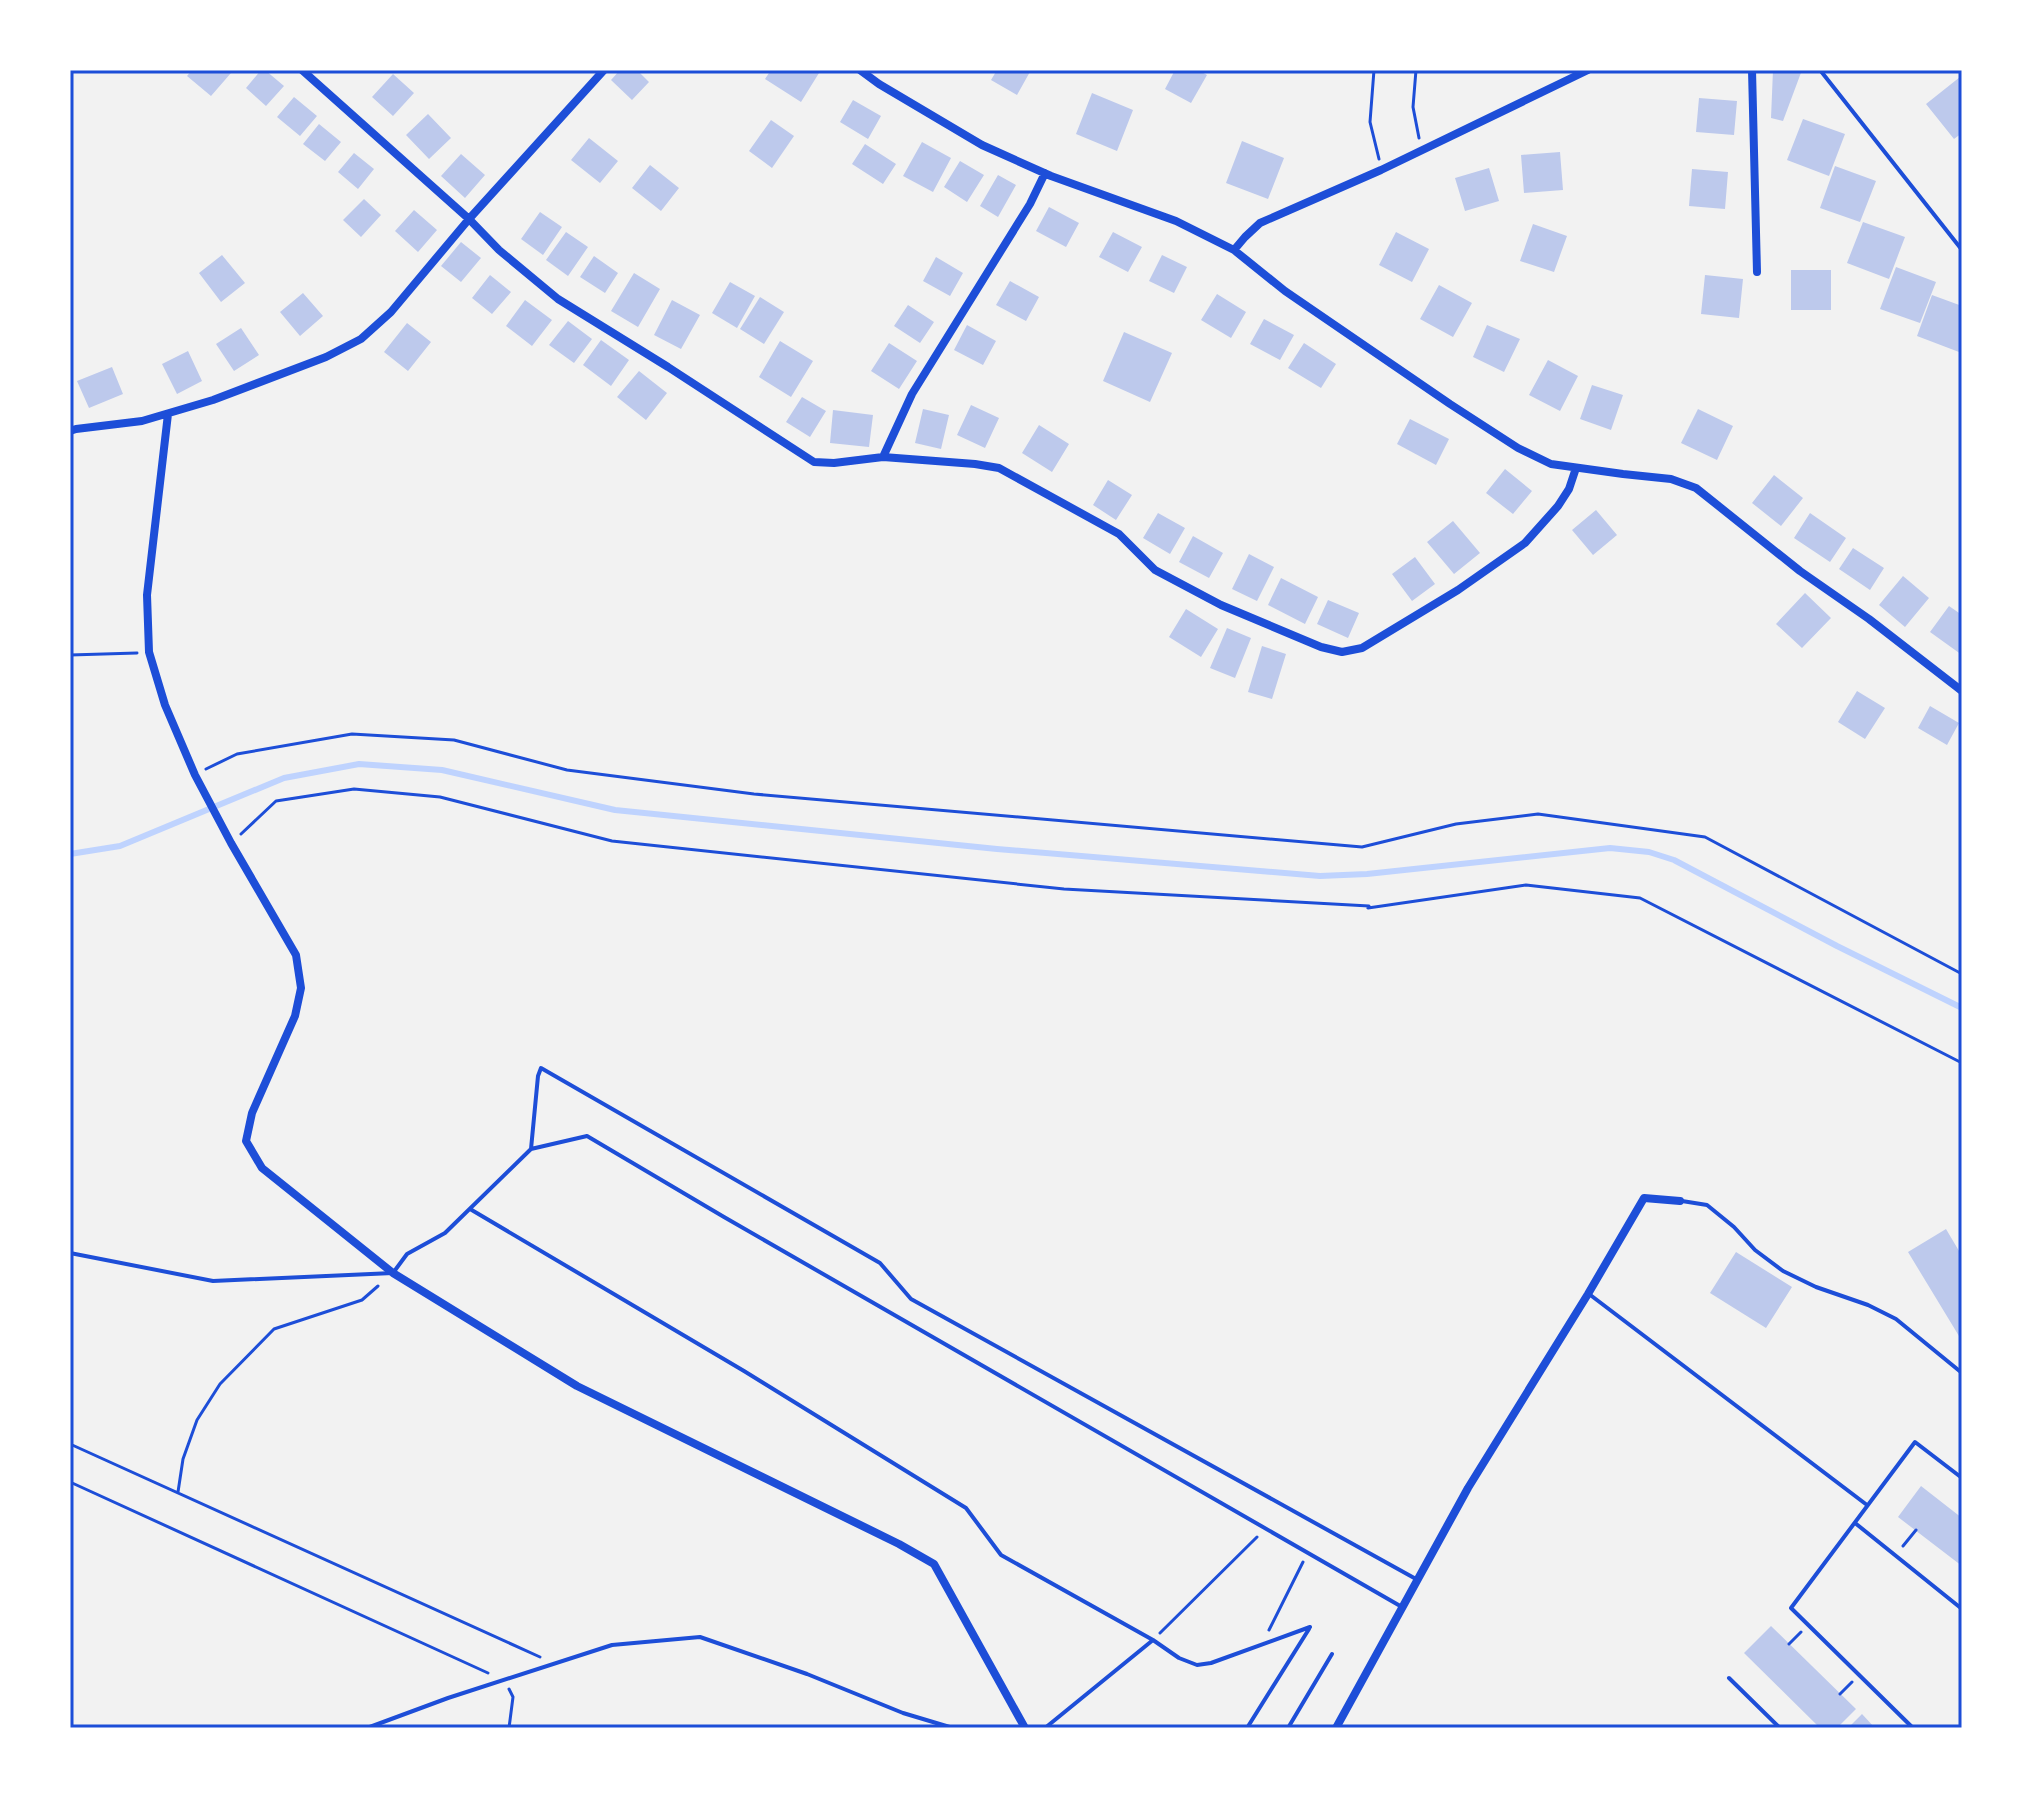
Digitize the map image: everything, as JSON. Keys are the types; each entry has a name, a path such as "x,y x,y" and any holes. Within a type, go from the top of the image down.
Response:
{"street":[{"path":"302,70 469,219 499,250 558,299 814,462 834,463 883,457 999,468 1119,534 1155,570 1221,605 1321,647 1342,652 1362,648 1458,590 1525,543 1558,506 1569,489 1576,468"},
{"path":"70,431 142,421 213,400 326,357 361,339 391,312 469,219 604,70"},
{"path":"860,70 982,145 1045,173 1176,221 1234,250 1285,291 1518,448 1551,464 1671,479 1696,488 1800,571 1869,619 1962,691"},
{"path":"1234,250 1260,223 1422,151 1588,70"},
{"path":"1752,70 1757,272"},
{"path":"883,457 912,394 1030,204 1045,173"},
{"path":"168,414 147,595 149,652 165,705 195,775 296,955 301,988 295,1016 252,1113 246,1141 262,1168 393,1273 577,1386 934,1564 1025,1728"},
{"path":"1336,1728 1468,1488 1644,1198 1680,1201"}],"lane":[{"path":"1820,70 1962,250"},
{"path":"531,1149 541,1068 880,1263 911,1299 1418,1580"},
{"path":"70,1253 213,1281 393,1273 407,1254 445,1233 531,1149 587,1136 1402,1607"},
{"path":"1680,1201 1707,1205 1734,1227 1755,1250 1783,1271 1896,1319 1962,1373"},
{"path":"470,1209 744,1371 966,1508 1001,1555 1153,1640 1179,1658 1197,1665 1211,1663 1310,1627 1247,1728"},
{"path":"1588,1294 1867,1505"},
{"path":"1913,1728 1791,1608 1915,1442 1962,1478"},
{"path":"1855,1523 1962,1609"},
{"path":"367,1728 448,1698 612,1645 700,1637 807,1674 903,1713 953,1728"},
{"path":"1045,1728 1153,1640"},
{"path":"1288,1728 1332,1654"},
{"path":"1729,1678 1780,1728"}],"path":[{"path":"1374,70 1370,122 1381,170"},
{"path":"1416,70 1413,107 1422,151"},
{"path":"70,655 149,652"},
{"path":"195,775 237,754 352,734 454,740 567,770 754,794 1362,847 1456,824 1538,814 1705,837 1962,974"},
{"path":"231,843 276,801 354,789 440,797 612,841 1064,889 1368,908 1526,885 1640,898 1962,1063"},
{"path":"178,1492 183,1459 197,1420 220,1384 274,1329 362,1300 393,1273"},
{"path":"70,1444 555,1664"},
{"path":"70,1482 504,1680 513,1697 509,1728"},
{"path":"1153,1640 1266,1529"},
{"path":"1896,1556 1916,1530"},
{"path":"1262,1645 1308,1553"}],"building":[{"path":"192,70 228,70 231,73 211,96 187,76"},
{"path":"261,70 284,86 266,106 246,88"},
{"path":"620,70 637,70 649,82 632,100 611,80"},
{"path":"771,70 815,70 819,73 801,102 765,79"},
{"path":"997,70 1031,70 1017,95 991,80"},
{"path":"1175,70 1198,70 1207,75 1191,103 1165,89"},
{"path":"1773,70 1802,70 1783,121 1771,118"},
{"path":"393,74 414,93 393,116 372,97"},
{"path":"1960,77 1962,133 1954,139 1926,104"},
{"path":"1092,93 1133,110 1117,151 1076,134"},
{"path":"294,97 317,116 300,136 277,117"},
{"path":"1699,98 1737,101 1734,135 1696,132"},
{"path":"853,100 881,116 868,139 840,122"},
{"path":"428,114 451,138 429,159 406,135"},
{"path":"1803,119 1845,134 1829,176 1787,160"},
{"path":"771,120 794,136 772,168 749,151"},
{"path":"319,124 341,142 325,161 303,144"},
{"path":"589,138 618,161 600,183 571,160"},
{"path":"1242,141 1284,158 1268,199 1226,183"},
{"path":"922,142 951,158 933,192 903,176"},
{"path":"865,144 896,164 883,184 852,164"},
{"path":"1560,152 1563,190 1524,193 1521,155"},
{"path":"354,153 374,169 358,189 338,172"},
{"path":"461,154 485,175 465,198 441,176"},
{"path":"960,161 984,175 967,202 944,187"},
{"path":"650,165 679,188 661,211 632,188"},
{"path":"1835,166 1876,181 1860,222 1820,208"},
{"path":"1489,168 1499,201 1465,211 1455,178"},
{"path":"1692,169 1728,172 1725,209 1689,206"},
{"path":"998,175 1016,185 998,217 980,206"},
{"path":"364,199 381,215 361,237 343,220"},
{"path":"1049,207 1079,223 1066,247 1036,231"},
{"path":"414,210 437,230 418,252 395,231"},
{"path":"540,212 562,227 543,255 521,239"},
{"path":"1863,222 1905,237 1889,279 1847,263"},
{"path":"1533,224 1567,236 1554,272 1520,261"},
{"path":"566,232 588,247 568,276 546,260"},
{"path":"1113,232 1142,247 1128,272 1099,257"},
{"path":"1396,232 1429,249 1412,282 1379,265"},
{"path":"461,242 481,258 461,282 441,266"},
{"path":"222,255 245,283 221,302 199,273"},
{"path":"1162,255 1187,267 1174,293 1149,281"},
{"path":"594,256 618,273 605,293 580,277"},
{"path":"936,257 963,273 950,296 923,281"},
{"path":"1896,267 1936,282 1920,323 1880,309"},
{"path":"1791,270 1831,270 1831,310 1791,310"},
{"path":"634,273 660,289 638,327 611,311"},
{"path":"490,275 511,292 492,314 472,298"},
{"path":"1705,275 1743,279 1739,318 1701,314"},
{"path":"1010,281 1039,297 1026,321 996,305"},
{"path":"730,282 755,296 737,328 712,313"},
{"path":"1439,285 1472,303 1453,337 1420,319"},
{"path":"303,293 323,316 300,336 280,312"},
{"path":"1217,294 1246,312 1231,338 1201,320"},
{"path":"1932,295 1962,306 1962,345 1959,352 1917,336"},
{"path":"760,297 784,312 764,344 740,329"},
{"path":"525,300 552,320 532,346 506,326"},
{"path":"672,300 700,315 681,349 654,335"},
{"path":"908,305 934,322 920,343 894,326"},
{"path":"1264,319 1294,335 1280,360 1250,344"},
{"path":"568,321 592,339 574,363 549,345"},
{"path":"407,323 431,342 408,371 384,352"},
{"path":"967,325 996,341 983,365 954,350"},
{"path":"1487,325 1520,339 1504,372 1473,357"},
{"path":"241,328 259,355 234,371 216,344"},
{"path":"1124,332 1172,353 1150,402 1103,381"},
{"path":"601,340 629,360 611,386 583,365"},
{"path":"780,341 813,361 791,397 759,377"},
{"path":"889,343 917,361 899,389 871,371"},
{"path":"1304,343 1336,364 1321,388 1288,368"},
{"path":"188,351 202,381 177,394 162,364"},
{"path":"1548,360 1578,376 1560,411 1529,395"},
{"path":"112,367 123,394 89,408 77,381"},
{"path":"639,371 667,393 646,420 617,397"},
{"path":"1592,385 1623,395 1611,430 1580,419"},
{"path":"802,397 826,411 810,437 786,422"},
{"path":"971,405 999,418 985,448 957,435"},
{"path":"923,409 949,415 941,449 915,443"},
{"path":"1698,409 1733,426 1717,460 1681,443"},
{"path":"833,410 873,415 869,447 830,443"},
{"path":"1410,419 1449,439 1436,465 1397,444"},
{"path":"1039,425 1069,444 1052,472 1022,453"},
{"path":"1505,469 1532,491 1513,514 1486,493"},
{"path":"1774,475 1803,498 1781,526 1752,503"},
{"path":"1108,480 1132,495 1116,520 1093,505"},
{"path":"1596,510 1617,535 1593,555 1572,530"},
{"path":"1158,513 1185,528 1170,554 1143,538"},
{"path":"1810,513 1846,538 1830,562 1794,538"},
{"path":"1453,521 1480,553 1454,574 1427,542"},
{"path":"1193,536 1223,553 1209,578 1179,562"},
{"path":"1853,548 1884,568 1870,590 1839,569"},
{"path":"1249,554 1274,567 1257,601 1232,589"},
{"path":"1415,557 1435,584 1412,601 1392,574"},
{"path":"1903,576 1929,598 1905,627 1879,605"},
{"path":"1281,578 1318,597 1305,624 1268,605"},
{"path":"1805,593 1831,618 1802,648 1776,624"},
{"path":"1328,600 1359,613 1348,638 1317,624"},
{"path":"1949,606 1962,615 1962,655 1930,632"},
{"path":"1186,609 1218,629 1201,657 1169,637"},
{"path":"1227,628 1251,638 1235,678 1210,668"},
{"path":"1262,646 1286,654 1272,699 1248,692"},
{"path":"1857,691 1885,708 1865,739 1838,722"},
{"path":"1930,706 1959,723 1947,745 1918,728"},
{"path":"1946,1229 1962,1256 1962,1341 1908,1252"},
{"path":"1736,1252 1792,1287 1766,1328 1710,1293"},
{"path":"1921,1486 1962,1518 1962,1566 1898,1517"},
{"path":"1771,1626 1856,1709 1837,1728 1820,1728 1744,1653"},
{"path":"1862,1714 1875,1728 1848,1728"}],"waterway":[{"path":"70,854 120,846 284,778 359,764 442,770 615,810 997,849 1320,876 1367,874 1610,848 1649,852 1674,860 1962,1008"}]}
